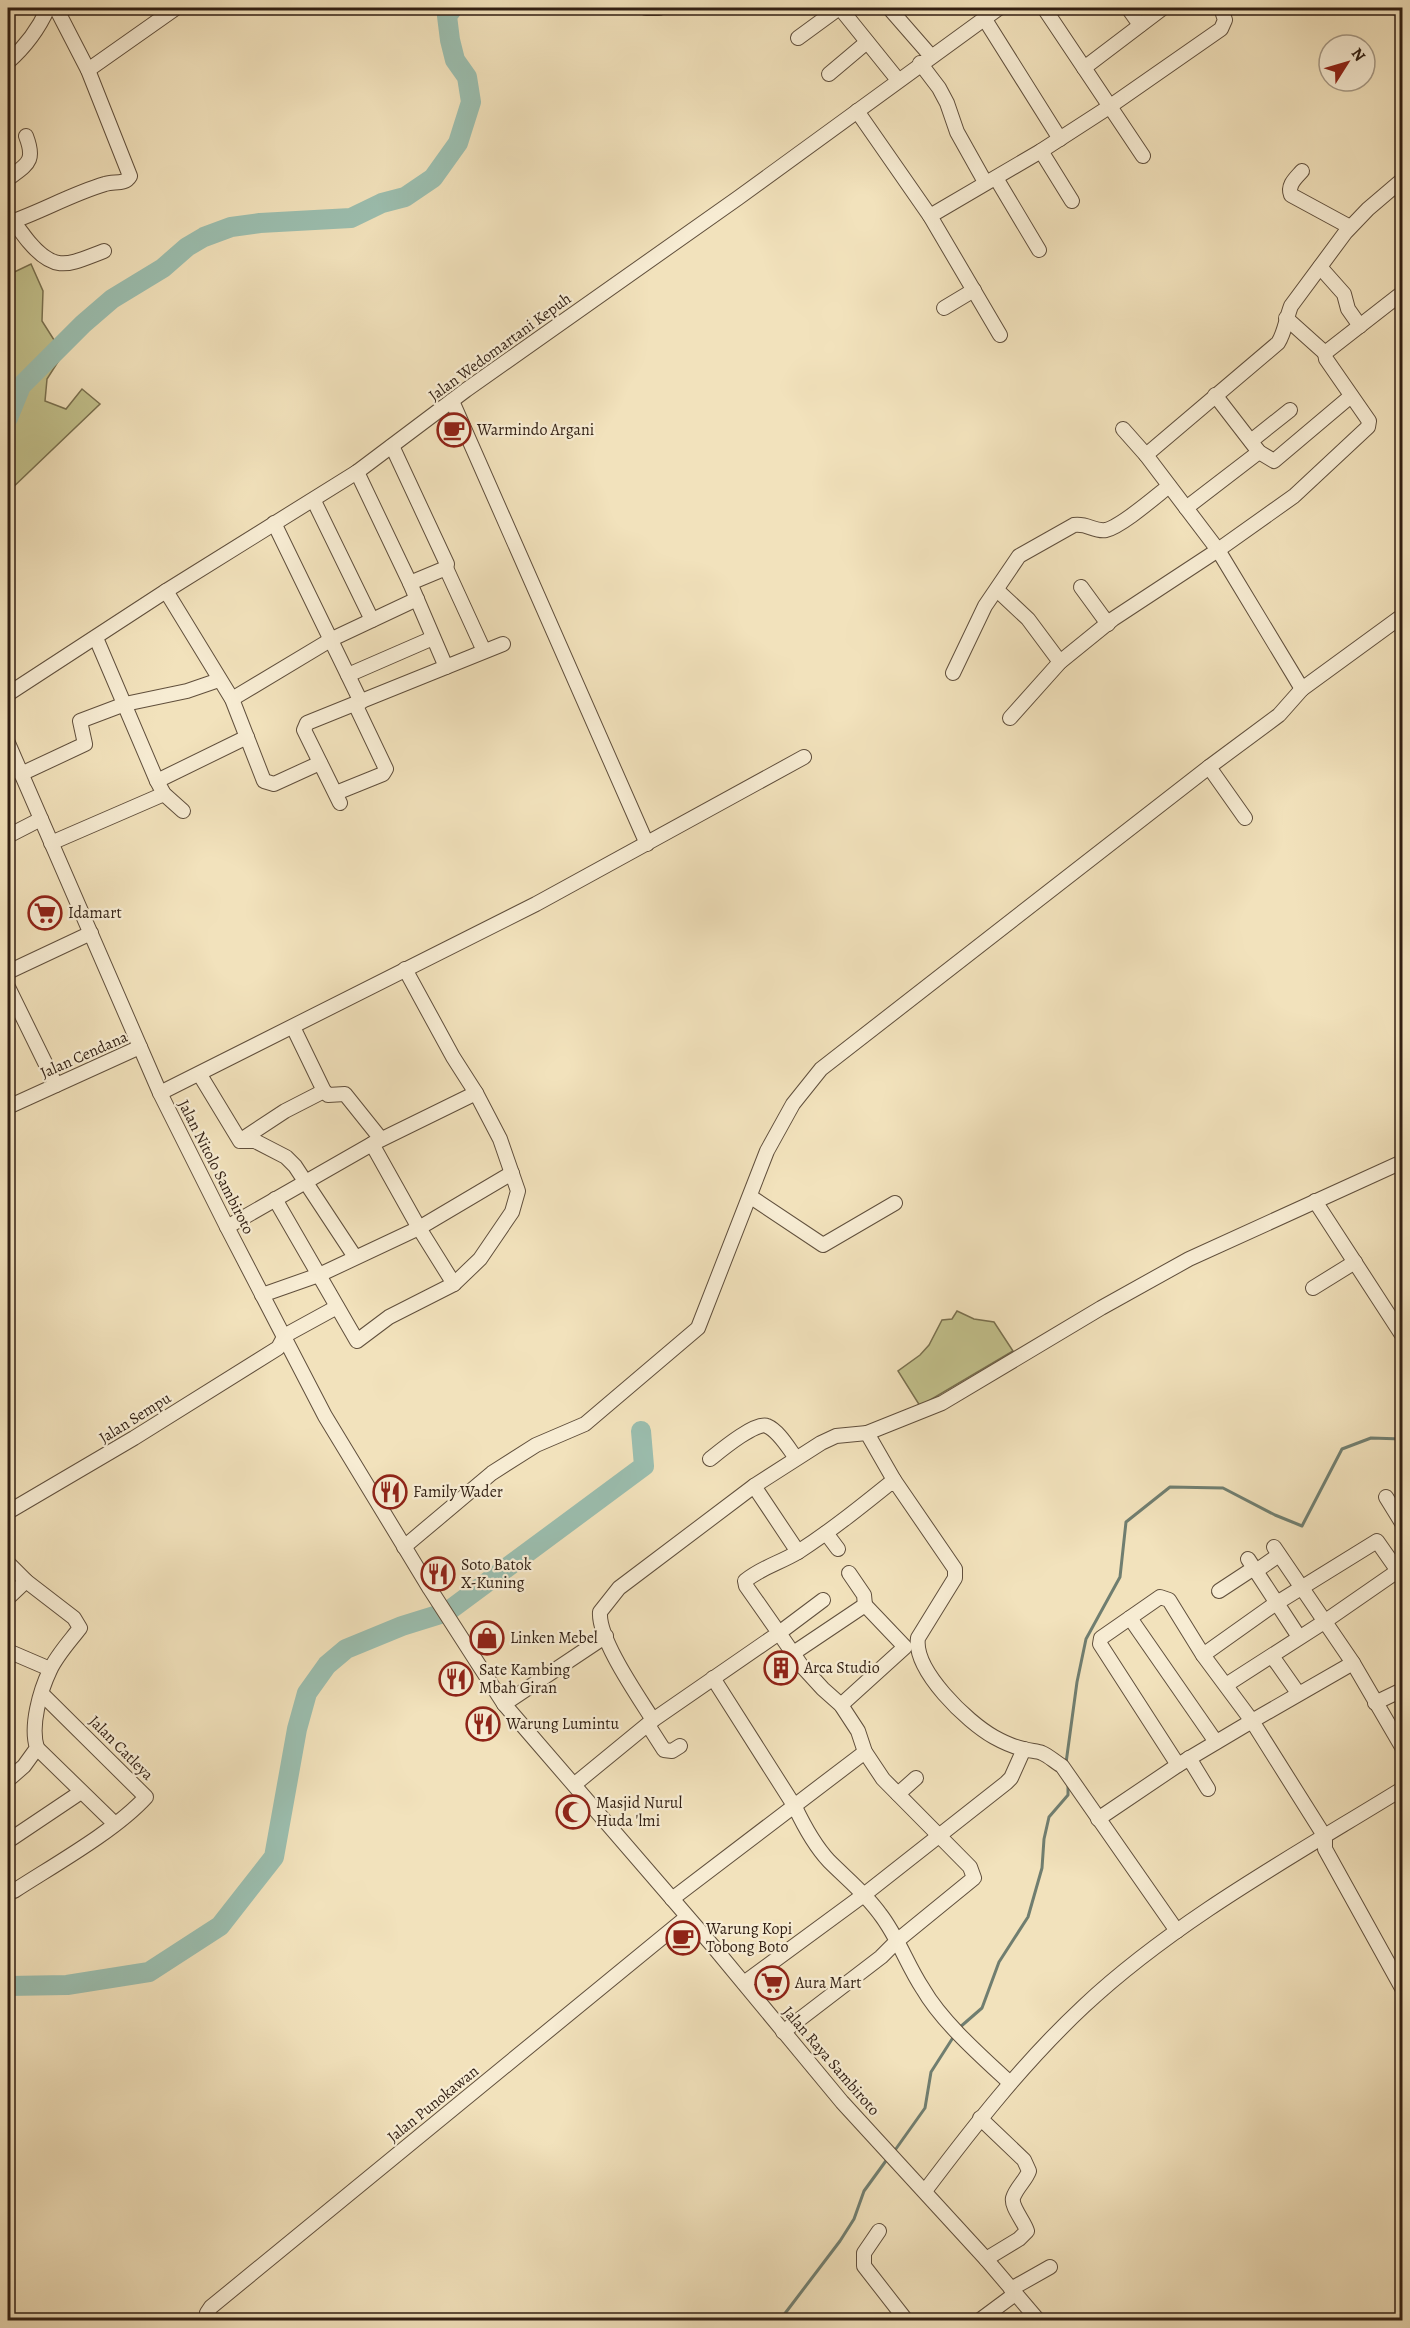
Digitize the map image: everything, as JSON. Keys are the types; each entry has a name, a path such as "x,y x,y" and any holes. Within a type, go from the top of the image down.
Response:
{"street":[{"path":"8,62 20,51 38,27 48,8"},
{"path":"56,8 88,70 130,173 129,179 124,182 105,184 59,200 9,221 34,248 53,263 67,264 104,251"},
{"path":"88,70 176,8"},
{"path":"646,8 658,8"},
{"path":"798,38 840,8 898,80"},
{"path":"889,8 925,59 947,102 957,132 1039,250"},
{"name":"Jalan Wedomartani Kepuh","path":"8,694 166,591 274,523 314,501 357,472 452,401 857,111 925,59 999,8"},
{"path":"1044,8 1143,156"},
{"path":"1128,8 1140,25"},
{"path":"1084,68 1163,8"},
{"path":"930,216 1060,139 1221,29 1226,20 1221,8"},
{"path":"984,18 1060,139"},
{"path":"829,74 867,42"},
{"path":"857,111 930,216 1000,335"},
{"path":"8,179 31,158 32,153 26,136"},
{"path":"1041,151 1072,201"},
{"path":"1302,171 1289,189 1291,195 1350,227"},
{"path":"1146,455 1278,344 1291,306 1350,227 1402,180"},
{"path":"1320,267 1344,294 1348,309 1360,326"},
{"path":"944,308 974,290"},
{"path":"1325,353 1402,293"},
{"path":"1010,718 1060,662 1108,624 1294,496 1368,427 1369,421 1326,359 1325,353 1286,318"},
{"path":"1215,395 1255,447 1272,461 1277,460 1351,396"},
{"path":"452,401 647,844"},
{"path":"1186,508 1255,447 1290,410"},
{"path":"1123,429 1146,455 1218,550 1302,689"},
{"path":"392,446 447,564 446,568 484,651"},
{"path":"357,472 410,583 446,667"},
{"path":"953,673 986,606 1023,553 1074,525 1083,524 1097,530 1115,526 1169,486"},
{"path":"314,501 372,620"},
{"path":"274,523 332,639 348,675 358,703 386,769 383,774 338,798 304,727 307,723 358,703 484,651 503,644"},
{"path":"410,583 446,568"},
{"path":"1081,587 1108,624"},
{"path":"997,590 1028,619 1060,662"},
{"path":"166,591 232,699 264,781 274,784 320,763"},
{"path":"232,699 332,639 417,600"},
{"path":"405,1547 492,1473 536,1445 585,1424 698,1328 751,1197 767,1151 793,1104 822,1069 1286,709 1302,689 1402,616"},
{"path":"96,638 157,781 164,794 183,811"},
{"path":"348,675 433,638"},
{"path":"21,774 85,744 80,721 125,704 187,691 219,680"},
{"path":"157,781 247,737"},
{"name":"Jalan Nitolo Sambiroto","path":"8,743 160,1093 284,1343 325,1416 430,1589"},
{"path":"160,1093 200,1075 536,904 804,757"},
{"path":"1209,767 1245,818"},
{"path":"51,843 164,794"},
{"path":"8,836 41,819"},
{"path":"8,972 91,933"},
{"path":"275,1199 357,1341 388,1317 454,1284 480,1259 512,1212 518,1191 500,1139 405,969"},
{"path":"8,987 56,1085"},
{"path":"293,1027 324,1091 328,1095 345,1094 377,1142 419,1228 454,1284"},
{"name":"Jalan Cendana","path":"8,1107 140,1047"},
{"path":"200,1075 240,1141"},
{"path":"240,1141 285,1111 324,1091"},
{"path":"227,1227 377,1142 476,1093"},
{"path":"240,1141 255,1141 286,1157 306,1181 355,1257"},
{"path":"680,1746 672,1751 664,1750 606,1636 600,1612 619,1588 754,1486 821,1443 836,1436 867,1432 942,1403 1189,1259 1402,1162"},
{"path":"262,1295 319,1275 419,1228 512,1173"},
{"path":"751,1197 823,1245 895,1203"},
{"path":"1315,1201 1402,1335"},
{"path":"1313,1288 1355,1262"},
{"name":"Jalan Sempu","path":"8,1512 134,1438 337,1307"},
{"path":"710,1459 747,1431 762,1425 768,1426 796,1458"},
{"path":"841,1705 911,1644 955,1578 955,1569 894,1480 867,1432"},
{"path":"783,2032 881,1957 898,1940 974,1878 970,1867 883,1779 865,1752 858,1731 841,1705 823,1689 792,1654 746,1586 745,1581 773,1563 798,1552 894,1480"},
{"path":"754,1486 798,1552"},
{"path":"1386,1497 1402,1523"},
{"path":"826,1533 838,1549"},
{"path":"1203,1654 1278,1603 1377,1541 1400,1570 1226,1685"},
{"path":"1220,1591 1276,1551 1353,1663 1402,1747"},
{"path":"8,1563 26,1581 74,1618 80,1628 50,1670 33,1727 37,1748 114,1823 14,1891 8,1889"},
{"path":"1252,1566 1299,1637"},
{"path":"849,1573 864,1595 865,1605 911,1644 941,1691 975,1723 993,1737 1042,1753 1062,1766 1073,1780 1082,1798 1177,1931"},
{"path":"8,1598 26,1581"},
{"name":"Jalan Raya Sambiroto","path":"430,1589 504,1704 575,1784 783,2032 1038,2320"},
{"path":"1208,1789 1184,1761 1100,1644 1101,1638 1160,1597 1169,1600 1203,1654 1252,1721 1325,1837 1325,1849 1402,1988"},
{"path":"575,1784 650,1723 779,1634 823,1600"},
{"path":"792,1654 865,1605"},
{"path":"1130,1618 1216,1742"},
{"path":"504,1704 606,1636"},
{"path":"8,1651 50,1670"},
{"path":"1272,1656 1298,1693"},
{"path":"1098,1819 1184,1761 1353,1663"},
{"path":"713,1678 795,1807 804,1827 828,1860 865,1894 898,1940 924,1991 950,2023 1010,2084"},
{"path":"1375,1703 1402,1690"},
{"name":"Jalan Catleya","path":"42,1694 145,1796 114,1823"},
{"path":"8,1780 24,1766 37,1748"},
{"path":"744,1983 940,1837 1006,1783 1011,1778 1024,1749"},
{"path":"672,1899 865,1752"},
{"path":"898,1794 916,1778"},
{"path":"924,2192 980,2118 1031,2059 1085,2004 1150,1950 1177,1931 1402,1789"},
{"path":"8,1841 81,1792"},
{"name":"Jalan Punokawan","path":"208,2320 207,2313 211,2307 687,1917"},
{"path":"980,2118 1024,2160 1029,2171 1013,2198 1027,2230 1019,2239 986,2259"},
{"path":"879,2231 864,2253 864,2266 906,2320"},
{"path":"985,2319 1013,2292 1050,2267"}],"shaded area":[{"path":"31,264 43,291 42,321 63,354 47,379 45,401 66,409 82,389 100,404 8,492 8,275"},
{"path":"957,1311 974,1319 994,1322 1013,1351 920,1406 898,1371 920,1355 929,1345 942,1320 952,1319"}],"waterway":[{"path":"8,418 21,386 83,324 112,299 163,268 187,247 204,237 231,227 260,223 351,218 382,203 405,197 433,178 458,143 471,102 467,77 455,60 450,40 447,16 453,8"},
{"path":"8,1986 67,1985 149,1972 220,1926 274,1857 297,1729 307,1693 327,1665 346,1649 402,1626 447,1612 644,1466 641,1431"},
{"path":"1066,1763 1077,1682 1086,1639 1120,1577 1126,1522 1170,1487 1223,1488 1302,1526 1342,1449 1371,1438 1402,1439"},
{"path":"959,2028 982,2008 999,1962 1028,1917 1042,1868 1044,1839 1049,1817 1068,1795 1068,1784"},
{"path":"893,2153 925,2108 931,2072 954,2036"},
{"path":"780,2320 840,2241 854,2219 864,2191 888,2158"}],"place":[{"name":"Warmindo Argani","path":"454,430"},
{"name":"Idamart","path":"45,913"},
{"name":"Family Wader","path":"390,1492"},
{"name":"Soto Batok X-Kuning","path":"438,1574"},
{"name":"Linken Mebel","path":"487,1638"},
{"name":"Arca Studio","path":"781,1668"},
{"name":"Sate Kambing Mbah Giran","path":"456,1679"},
{"name":"Warung Lumintu","path":"483,1724"},
{"name":"Masjid Nurul Huda 'lmi","path":"573,1812"},
{"name":"Warung Kopi Tobong Boto","path":"683,1938"},
{"name":"Aura Mart","path":"772,1983"}]}
